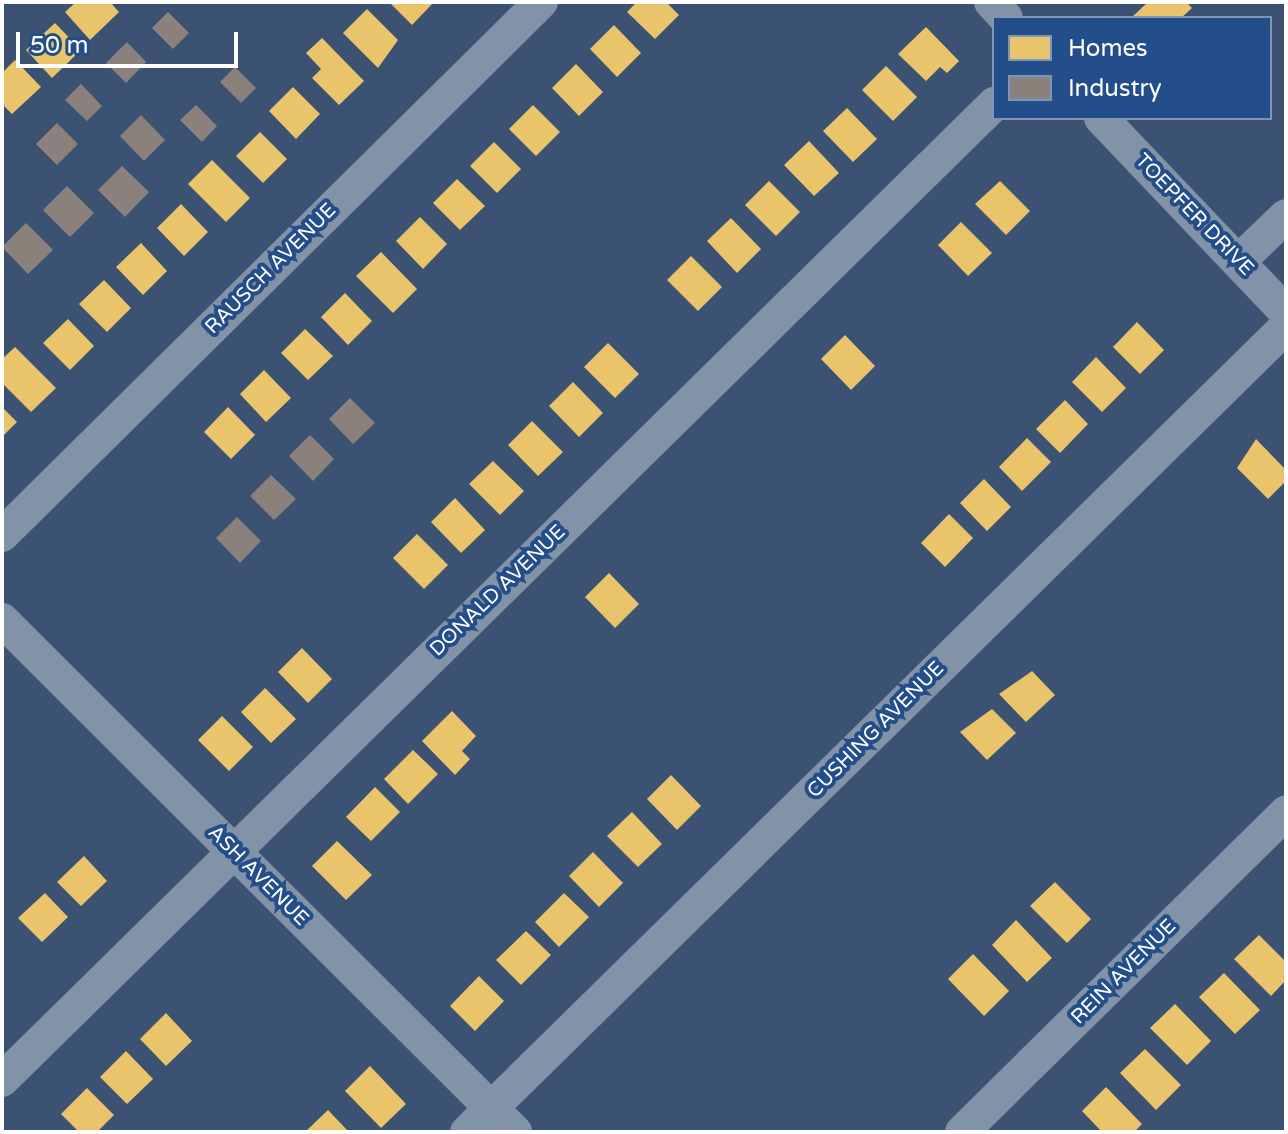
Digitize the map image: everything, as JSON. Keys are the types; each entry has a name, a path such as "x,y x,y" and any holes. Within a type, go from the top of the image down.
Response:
{"street":[{"name":"RAUSCH AVENUE","path":"2,535 541,2"},
{"name":"DONALD AVENUE","path":"2,1080 992,106"},
{"name":"TOEPFER DRIVE","path":"1103,120 1286,312"},
{"path":"1238,262 1286,216"},
{"name":"CUSHING AVENUE","path":"467,1132 503,1120 1286,327"},
{"name":"ASH AVENUE","path":"2,620 503,1120"},
{"name":"REIN AVENUE","path":"962,1132 1286,812"}],"building: Homes":[{"path":"76,2 110,2 119,12 90,40 65,12"},
{"path":"389,2 434,2 412,25"},
{"path":"637,2 666,2 679,15 655,39 627,12"},
{"path":"1148,2 1186,2 1192,8 1183,16 1133,16"},
{"path":"367,9 398,40 378,68 343,33"},
{"path":"55,23 81,50 52,78 26,50"},
{"path":"614,25 641,53 617,77 590,49"},
{"path":"926,27 959,61 947,73 940,67 926,81 898,54"},
{"path":"322,38 364,81 339,105 312,78 321,69 306,53"},
{"path":"15,60 41,87 12,114 2,104 2,73"},
{"path":"576,64 603,92 579,116 552,88"},
{"path":"886,66 917,97 893,121 862,90"},
{"path":"293,87 320,114 296,139 269,111"},
{"path":"533,105 560,132 536,156 509,129"},
{"path":"847,108 877,139 853,162 823,131"},
{"path":"260,132 287,159 263,183 236,156"},
{"path":"809,141 839,173 814,196 784,165"},
{"path":"494,142 521,169 497,193 470,166"},
{"path":"212,160 250,198 226,222 188,184"},
{"path":"457,179 485,206 460,230 433,203"},
{"path":"769,181 800,212 776,236 745,205"},
{"path":"1000,181 1030,211 1006,235 975,204"},
{"path":"181,204 208,232 184,256 157,228"},
{"path":"420,217 447,244 423,269 396,241"},
{"path":"731,218 761,249 737,273 707,241"},
{"path":"961,222 992,253 968,276 938,245"},
{"path":"141,243 167,271 143,295 116,267"},
{"path":"381,252 417,289 393,313 356,276"},
{"path":"691,256 722,287 698,311 667,280"},
{"path":"104,280 131,308 107,332 79,304"},
{"path":"345,293 372,321 348,345 321,317"},
{"path":"68,319 94,346 70,370 43,343"},
{"path":"1137,322 1164,350 1140,374 1113,347"},
{"path":"305,329 333,356 308,380 281,353"},
{"path":"845,335 875,366 851,390 821,359"},
{"path":"608,343 639,374 615,398 584,367"},
{"path":"15,347 56,388 31,412 2,383 2,359"},
{"path":"1096,357 1126,388 1102,412 1072,382"},
{"path":"264,370 291,398 266,422 240,394"},
{"path":"573,382 603,413 579,437 549,406"},
{"path":"1065,400 1088,424 1060,453 1036,429"},
{"path":"2,407 17,422 2,437"},
{"path":"228,407 255,435 231,459 204,432"},
{"path":"532,421 563,452 538,476 508,445"},
{"path":"1027,438 1051,462 1022,491 999,467"},
{"path":"1256,439 1286,470 1286,481 1268,499 1237,468"},
{"path":"493,461 524,491 500,515 469,484"},
{"path":"984,479 1011,507 987,531 960,503"},
{"path":"455,498 485,530 461,553 431,522"},
{"path":"949,514 973,538 945,567 921,543"},
{"path":"417,534 448,565 424,589 393,558"},
{"path":"609,573 639,604 615,628 585,597"},
{"path":"302,648 332,679 308,703 278,672"},
{"path":"1032,671 1055,695 1026,722 999,694"},
{"path":"265,688 296,719 271,743 241,712"},
{"path":"992,709 1016,733 987,760 960,732"},
{"path":"452,711 476,736 462,751 470,759 455,775 422,741"},
{"path":"222,716 253,747 229,771 198,740"},
{"path":"413,750 438,774 408,804 384,779"},
{"path":"671,775 701,806 677,830 647,799"},
{"path":"375,787 400,812 371,841 346,817"},
{"path":"632,812 662,844 638,867 607,836"},
{"path":"337,841 372,875 346,900 312,866"},
{"path":"593,852 623,883 599,907 569,876"},
{"path":"84,856 107,881 81,906 57,882"},
{"path":"1055,882 1091,919 1067,943 1030,906"},
{"path":"45,893 68,917 42,942 18,918"},
{"path":"564,893 589,917 559,947 535,922"},
{"path":"1016,920 1052,958 1027,982 992,945"},
{"path":"526,931 551,955 521,985 496,960"},
{"path":"1259,935 1286,962 1286,980 1271,996 1234,959"},
{"path":"973,954 1009,991 984,1016 948,979"},
{"path":"1224,973 1260,1010 1235,1034 1199,997"},
{"path":"479,976 504,1001 475,1031 450,1006"},
{"path":"1175,1004 1211,1041 1187,1065 1150,1028"},
{"path":"166,1013 192,1041 166,1066 140,1039"},
{"path":"1145,1049 1181,1085 1156,1110 1120,1073"},
{"path":"126,1051 153,1079 127,1104 100,1077"},
{"path":"370,1066 406,1104 381,1128 345,1091"},
{"path":"1106,1087 1142,1124 1134,1132 1102,1132 1082,1111"},
{"path":"87,1088 114,1115 97,1132 79,1132 61,1114"},
{"path":"328,1110 349,1132 305,1132"}],"building: Industry":[{"path":"168,12 189,33 173,49 152,28"},
{"path":"127,42 146,62 126,83 106,63"},
{"path":"235,67 256,88 241,103 220,82"},
{"path":"81,84 102,106 87,121 65,100"},
{"path":"196,105 217,126 202,142 180,120"},
{"path":"141,115 165,140 144,161 120,136"},
{"path":"57,123 78,144 57,165 36,144"},
{"path":"122,166 149,192 125,217 98,190"},
{"path":"67,186 94,213 70,237 43,210"},
{"path":"26,223 53,250 28,274 2,247"},
{"path":"350,398 375,423 353,444 329,419"},
{"path":"310,435 334,459 313,481 289,456"},
{"path":"271,475 296,499 274,520 250,496"},
{"path":"237,517 261,541 240,563 216,538"}]}
